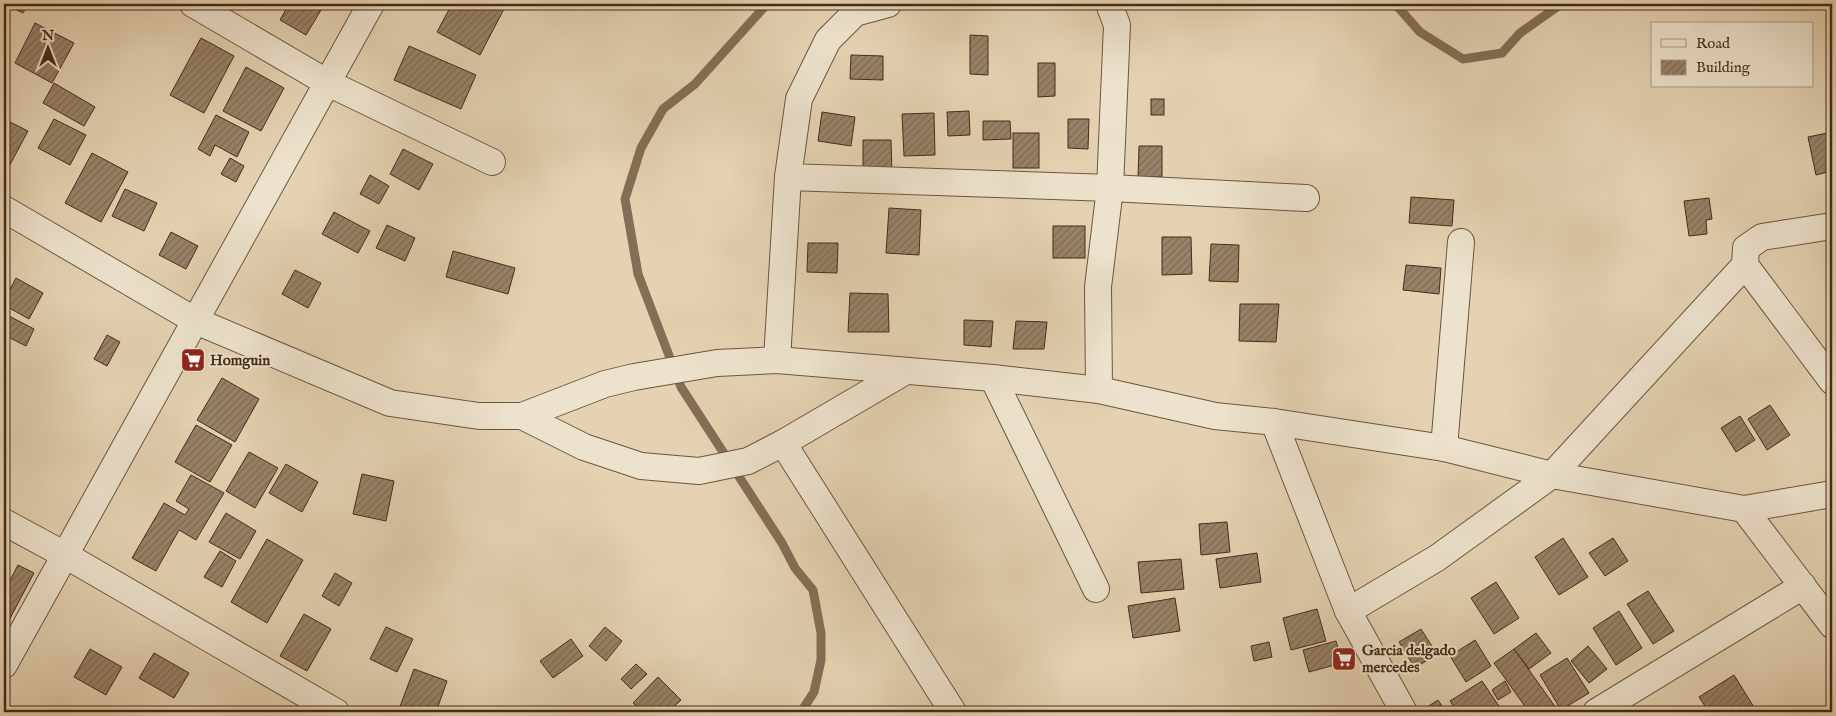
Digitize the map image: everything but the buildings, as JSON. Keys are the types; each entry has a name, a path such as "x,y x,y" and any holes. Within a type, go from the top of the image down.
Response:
{"street":[{"path":"193,4 328,83 492,162"},
{"path":"4,665 371,4"},
{"path":"777,360 788,177 799,99 828,40 855,13 888,4"},
{"path":"1099,390 1098,287 1110,188 1117,25 1109,4"},
{"path":"788,177 1110,188 1306,198"},
{"path":"4,208 196,321 390,403 479,416 522,416 605,384 634,377 718,363 777,360 992,378 1099,390 1215,416 1274,422 1444,448 1552,475 1744,509 1832,494"},
{"path":"1348,611 1437,558 1552,475 1745,265 1746,248 1762,236 1832,226"},
{"path":"1444,448 1461,242"},
{"path":"1745,265 1832,381"},
{"path":"522,416 584,447 640,466 699,471 748,461 783,443 906,371"},
{"path":"992,378 1096,589"},
{"path":"1274,422 1348,611 1404,712"},
{"path":"783,443 953,712"},
{"path":"1744,509 1832,625"},
{"path":"4,522 65,555 336,712"},
{"path":"1596,712 1803,586"}],"waterway":[{"path":"767,4 695,84 663,109 641,148 625,199 638,274 681,387 782,543 795,568 813,590 821,633 821,660 814,692 801,712"},
{"path":"1391,4 1398,7 1420,32 1463,59 1502,53 1520,33 1561,4"}],"place":[{"name":"Homguin","path":"193,360"},
{"name":"Garcia delgado mercedes","path":"1344,659"}]}
